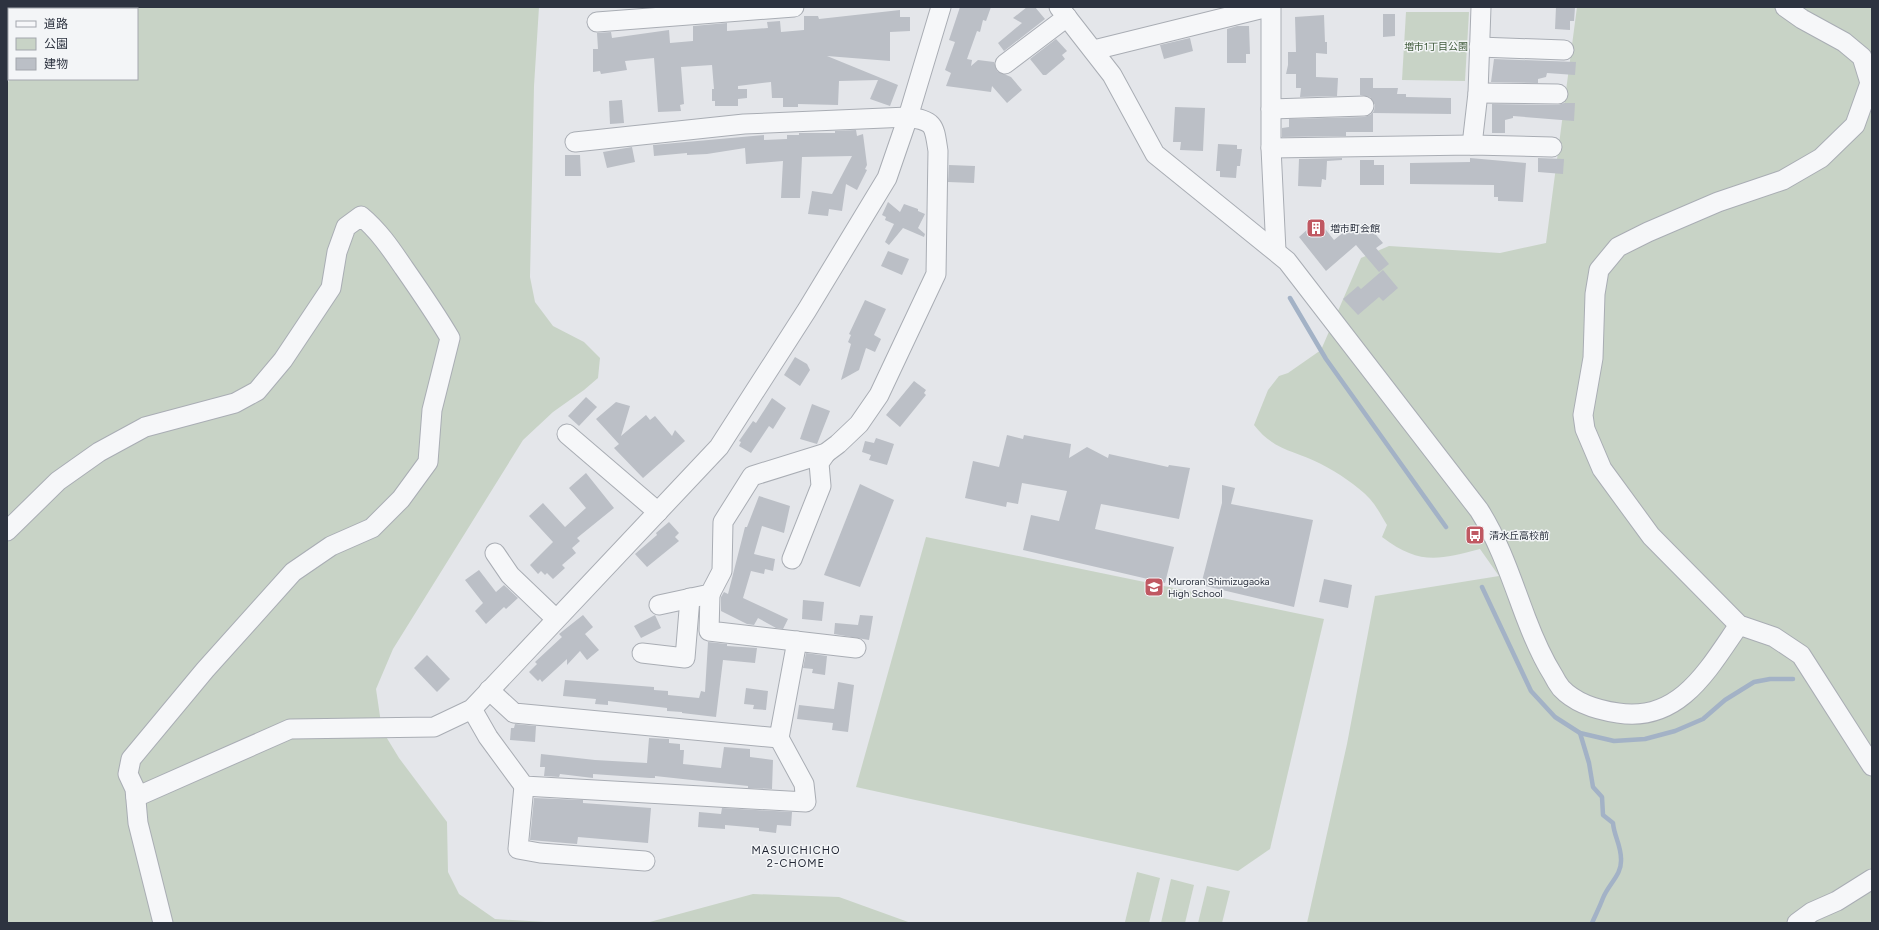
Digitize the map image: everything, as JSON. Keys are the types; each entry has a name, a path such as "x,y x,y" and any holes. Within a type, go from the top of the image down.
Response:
{"street":[{"path":"597,22 794,7"},
{"path":"136,797 290,729 434,727 472,709 719,447 802,317 887,178 908,117 941,7"},
{"path":"1094,50 1270,7 1271,148 1276,251"},
{"path":"1472,145 1478,94 1481,7"},
{"path":"1785,7 1802,19 1844,42 1862,57 1870,84 1855,125 1821,158 1783,180 1718,202 1648,232 1618,247 1599,270 1595,294 1593,358 1583,415 1585,429 1602,469 1651,536 1739,625 1774,637 1801,655 1872,766"},
{"path":"1005,64 1063,12 1112,75 1156,154 1287,261 1479,510 1492,532 1498,546 1539,653 1561,688 1582,704 1601,711 1625,714 1660,709 1680,699 1701,679 1739,625"},
{"path":"1479,47 1564,50"},
{"path":"1478,94 1558,94"},
{"path":"1271,109 1364,106"},
{"path":"575,142 744,124 908,117 930,122 935,132 938,151 936,274 879,395 859,424 826,453 819,463 821,486 792,559"},
{"path":"1271,148 1472,145 1552,147"},
{"path":"7,531 58,481 99,452 145,427 236,403 257,391 284,360 309,324 331,288 337,252 346,227 361,216 373,226 385,240 431,306 450,338 432,410 428,462 401,499 372,528 331,546 293,572 204,670 131,759 128,774 135,789 138,823 163,923"},
{"path":"567,434 658,512"},
{"path":"826,453 752,476 723,522 722,571 710,594 709,631 856,648"},
{"path":"495,553 510,575 556,619"},
{"path":"659,605 710,594"},
{"path":"642,653 685,658 690,598"},
{"path":"524,786 806,802 804,784 779,738 797,641"},
{"path":"489,690 514,713 779,738"},
{"path":"472,709 488,737 524,786 518,849 540,853 645,861"},
{"path":"1797,923 1812,912 1837,901 1872,879"}],"green space":[{"path":"539,7 534,86 530,277 535,302 553,326 584,342 600,358 598,378 553,412 523,440 393,649 376,689 382,730 399,758 447,822 448,872 459,894 495,919 562,923 7,923 7,84 9,80 138,80 138,8 84,8"},
{"path":"1577,7 1872,7 1872,923 1307,923 1347,744 1375,596 1499,576 1480,549 1452,556 1429,558 1418,556 1395,546 1382,537 1387,525 1373,502 1365,494 1341,475 1311,459 1277,445 1262,434 1254,425 1268,390 1279,376 1288,373 1321,350 1361,258 1389,246 1500,253 1546,243"},
{"name":"増市1丁目公園","path":"1406,12 1469,12 1465,81 1402,80"},
{"path":"926,537 1324,619 1270,849 1238,871 856,787"},
{"path":"1137,872 1160,878 1149,923 1125,922"},
{"path":"1171,879 1194,885 1185,923 1161,923"},
{"path":"1207,886 1230,891 1222,923 1198,923"},
{"path":"753,894 839,897 911,923 646,923"}],"building":[{"path":"960,7 991,7 986,21 983,20 980,32 977,31 967,59 972,60 971,66 978,60 994,62 997,71 1011,77 1022,90 1007,103 992,86 991,92 946,86 951,73 945,70 955,42 949,40"},
{"path":"1027,7 1035,7 1045,19 1004,51 998,43 1022,23 1013,18"},
{"path":"1556,7 1575,7 1574,21 1570,21 1570,30 1555,29"},
{"path":"900,10 900,17 910,17 910,31 890,32 890,61 827,56 898,85 890,106 870,99 878,80 839,81 838,105 798,104 798,107 783,107 783,98 772,98 771,82 738,86 738,89 747,89 747,98 738,99 738,106 715,106 715,101 712,101 712,89 714,89 712,65 681,67 684,104 680,105 681,111 658,112 654,58 625,61 627,70 601,74 600,71 593,72 593,49 598,49 597,33 611,32 612,38 669,30 670,43 693,41 693,26 727,23 727,31 768,28 767,22 780,21 781,32 804,30 804,16 818,16 819,19"},
{"path":"1383,14 1395,14 1395,36 1383,37"},
{"path":"1324,15 1327,54 1316,53 1316,77 1338,78 1337,96 1300,97 1301,88 1296,88 1296,74 1286,74 1288,52 1296,52 1295,17"},
{"path":"1237,26 1249,26 1250,54 1246,54 1246,63 1227,63 1227,29"},
{"path":"1190,38 1193,51 1164,59 1160,45"},
{"path":"1056,39 1067,51 1062,55 1065,59 1046,75 1043,75 1030,59"},
{"path":"1494,59 1576,62 1575,75 1547,73 1546,77 1538,79 1538,83 1491,82"},
{"path":"1360,78 1373,78 1373,88 1398,88 1397,94 1406,94 1406,97 1451,98 1451,114 1373,113 1373,132 1346,132 1346,136 1282,137 1282,128 1289,127 1289,119 1364,117 1370,115 1374,111 1375,105 1370,97 1360,95"},
{"path":"622,100 624,123 610,124 609,101"},
{"path":"1564,103 1575,103 1574,121 1513,116 1513,118 1505,120 1505,133 1492,133 1492,104 1558,105"},
{"path":"1175,107 1205,108 1203,151 1180,150 1181,142 1173,142"},
{"path":"856,130 857,136 863,134 867,165 865,169 867,170 857,190 846,184 842,211 829,209 828,216 808,214 812,191 832,194 852,156 802,157 800,198 781,198 783,161 746,164 745,148 707,154 687,155 687,153 654,156 653,145 764,135 764,140 787,139 787,135 799,135 799,133 835,133 835,131"},
{"path":"1218,144 1237,145 1237,149 1242,149 1240,166 1237,166 1236,178 1220,177 1220,171 1216,171"},
{"path":"632,147 635,162 607,168 603,152"},
{"path":"565,155 580,155 581,176 565,176"},
{"path":"1342,158 1342,160 1327,161 1326,180 1322,179 1321,187 1298,186 1299,159"},
{"path":"1470,158 1526,163 1523,202 1498,201 1498,197 1494,197 1494,185 1410,184 1410,163 1470,162"},
{"path":"1538,158 1564,159 1563,174 1538,172"},
{"path":"1360,160 1374,160 1374,165 1384,165 1384,185 1360,185"},
{"path":"949,165 975,166 974,183 948,182"},
{"path":"888,202 900,212 904,204 918,209 918,211 925,214 918,228 925,234 924,237 903,228 889,245 885,242 894,224 885,220 886,217 882,215"},
{"path":"1318,220 1334,240 1355,223 1359,227 1365,222 1383,243 1376,248 1389,264 1379,272 1356,245 1326,271 1299,237"},
{"path":"888,251 909,259 902,275 881,266"},
{"path":"1383,270 1398,288 1383,301 1379,297 1358,315 1343,299 1358,286 1361,289"},
{"path":"865,300 886,309 874,335 881,339 875,352 866,348 859,370 841,380 851,344 848,342 851,335 849,334"},
{"path":"795,357 807,364 810,370 800,386 784,375"},
{"path":"914,381 926,390 924,393 926,395 900,427 886,415"},
{"path":"586,397 597,407 579,426 568,416"},
{"path":"772,398 786,408 773,429 769,426 751,453 739,446 741,442 739,441 753,421 756,423"},
{"path":"616,402 630,406 621,436 646,415 650,420 655,416 672,436 675,430 685,441 643,478 614,448 619,444 596,419"},
{"path":"812,404 830,411 817,444 800,439"},
{"path":"1007,435 1023,439 1024,435 1071,444 1069,458 1087,447 1108,458 1109,454 1168,467 1169,465 1190,468 1179,519 1101,504 1095,529 1174,547 1165,583 1023,550 1031,515 1059,521 1067,491 1022,483 1018,504 1007,502 1006,507 965,498 973,461 999,467"},
{"path":"876,438 894,444 887,465 869,460 871,455 862,452 865,441 874,443"},
{"path":"586,473 614,508 577,538 580,541 572,548 576,553 562,565 565,568 553,579 547,573 545,575 541,571 538,574 530,565 553,542 529,516 543,503 565,527 586,508 569,488"},
{"path":"860,484 894,500 860,587 824,575"},
{"path":"1222,485 1235,488 1231,504 1313,520 1294,607 1201,585 1222,503"},
{"path":"759,496 790,506 784,533 762,526 754,554 775,559 773,571 765,569 764,574 751,571 743,598 788,619 783,629 776,628 758,618 754,625 747,624 721,611 721,597 724,592 728,594 745,527 747,527"},
{"path":"669,522 679,533 675,537 679,541 647,567 635,554 657,535 656,533"},
{"path":"479,570 496,592 504,585 518,598 506,609 504,607 486,624 475,611 483,603 465,580"},
{"path":"1324,579 1352,585 1348,608 1319,602"},
{"path":"803,600 824,602 822,621 802,619"},
{"path":"583,615 593,627 585,634 599,650 587,660 580,651 567,665 567,659 542,682 540,679 538,681 529,672 537,664 535,662 562,637 559,634"},
{"path":"655,615 661,628 641,638 634,626"},
{"path":"860,615 873,616 869,640 834,634 835,623 858,625"},
{"path":"708,642 727,644 727,646 757,648 755,663 723,660 716,717 667,711 667,708 608,701 608,705 595,704 596,699 563,696 565,680 654,687 654,690 668,691 668,695 699,698 701,691 705,692"},
{"path":"806,653 827,656 825,675 812,673 813,669 803,668"},
{"path":"427,655 450,679 437,692 414,668"},
{"path":"838,682 854,685 848,732 832,730 833,723 797,719 799,705 834,709"},
{"path":"746,688 768,691 766,710 753,709 754,705 744,704"},
{"path":"515,724 536,726 535,742 510,740 511,728 514,728"},
{"path":"649,738 669,739 669,743 680,744 680,750 684,750 683,764 721,768 724,747 750,749 750,757 773,760 772,789 748,788 748,786 655,776 655,778 650,778 593,774 593,778 560,774 559,777 544,776 545,767 540,767 541,754 595,760 647,763"},
{"path":"534,798 583,800 583,803 651,808 648,843 578,837 577,844 530,840"},
{"path":"722,808 792,812 791,826 777,825 776,833 759,831 759,828 725,825 725,829 698,827 699,812 721,814"}],"waterway":[{"path":"1290,298 1326,359 1446,527"},
{"path":"1482,587 1531,691 1555,717 1580,733 1614,741 1645,739 1675,731 1703,719 1725,700 1754,682 1770,679 1793,679"},
{"path":"1580,733 1589,763 1593,787 1602,797 1603,815 1613,823 1621,854 1621,865 1619,870 1592,923"}],"place":[{"name":"増市町会館","path":"1316,228"},
{"name":"清水丘高校前","path":"1475,535"},
{"name":"Muroran Shimizugaoka High School","path":"1154,587"}],"district":[{"name":"MASUICHICHO 2-CHOME","path":"796,856"}]}
